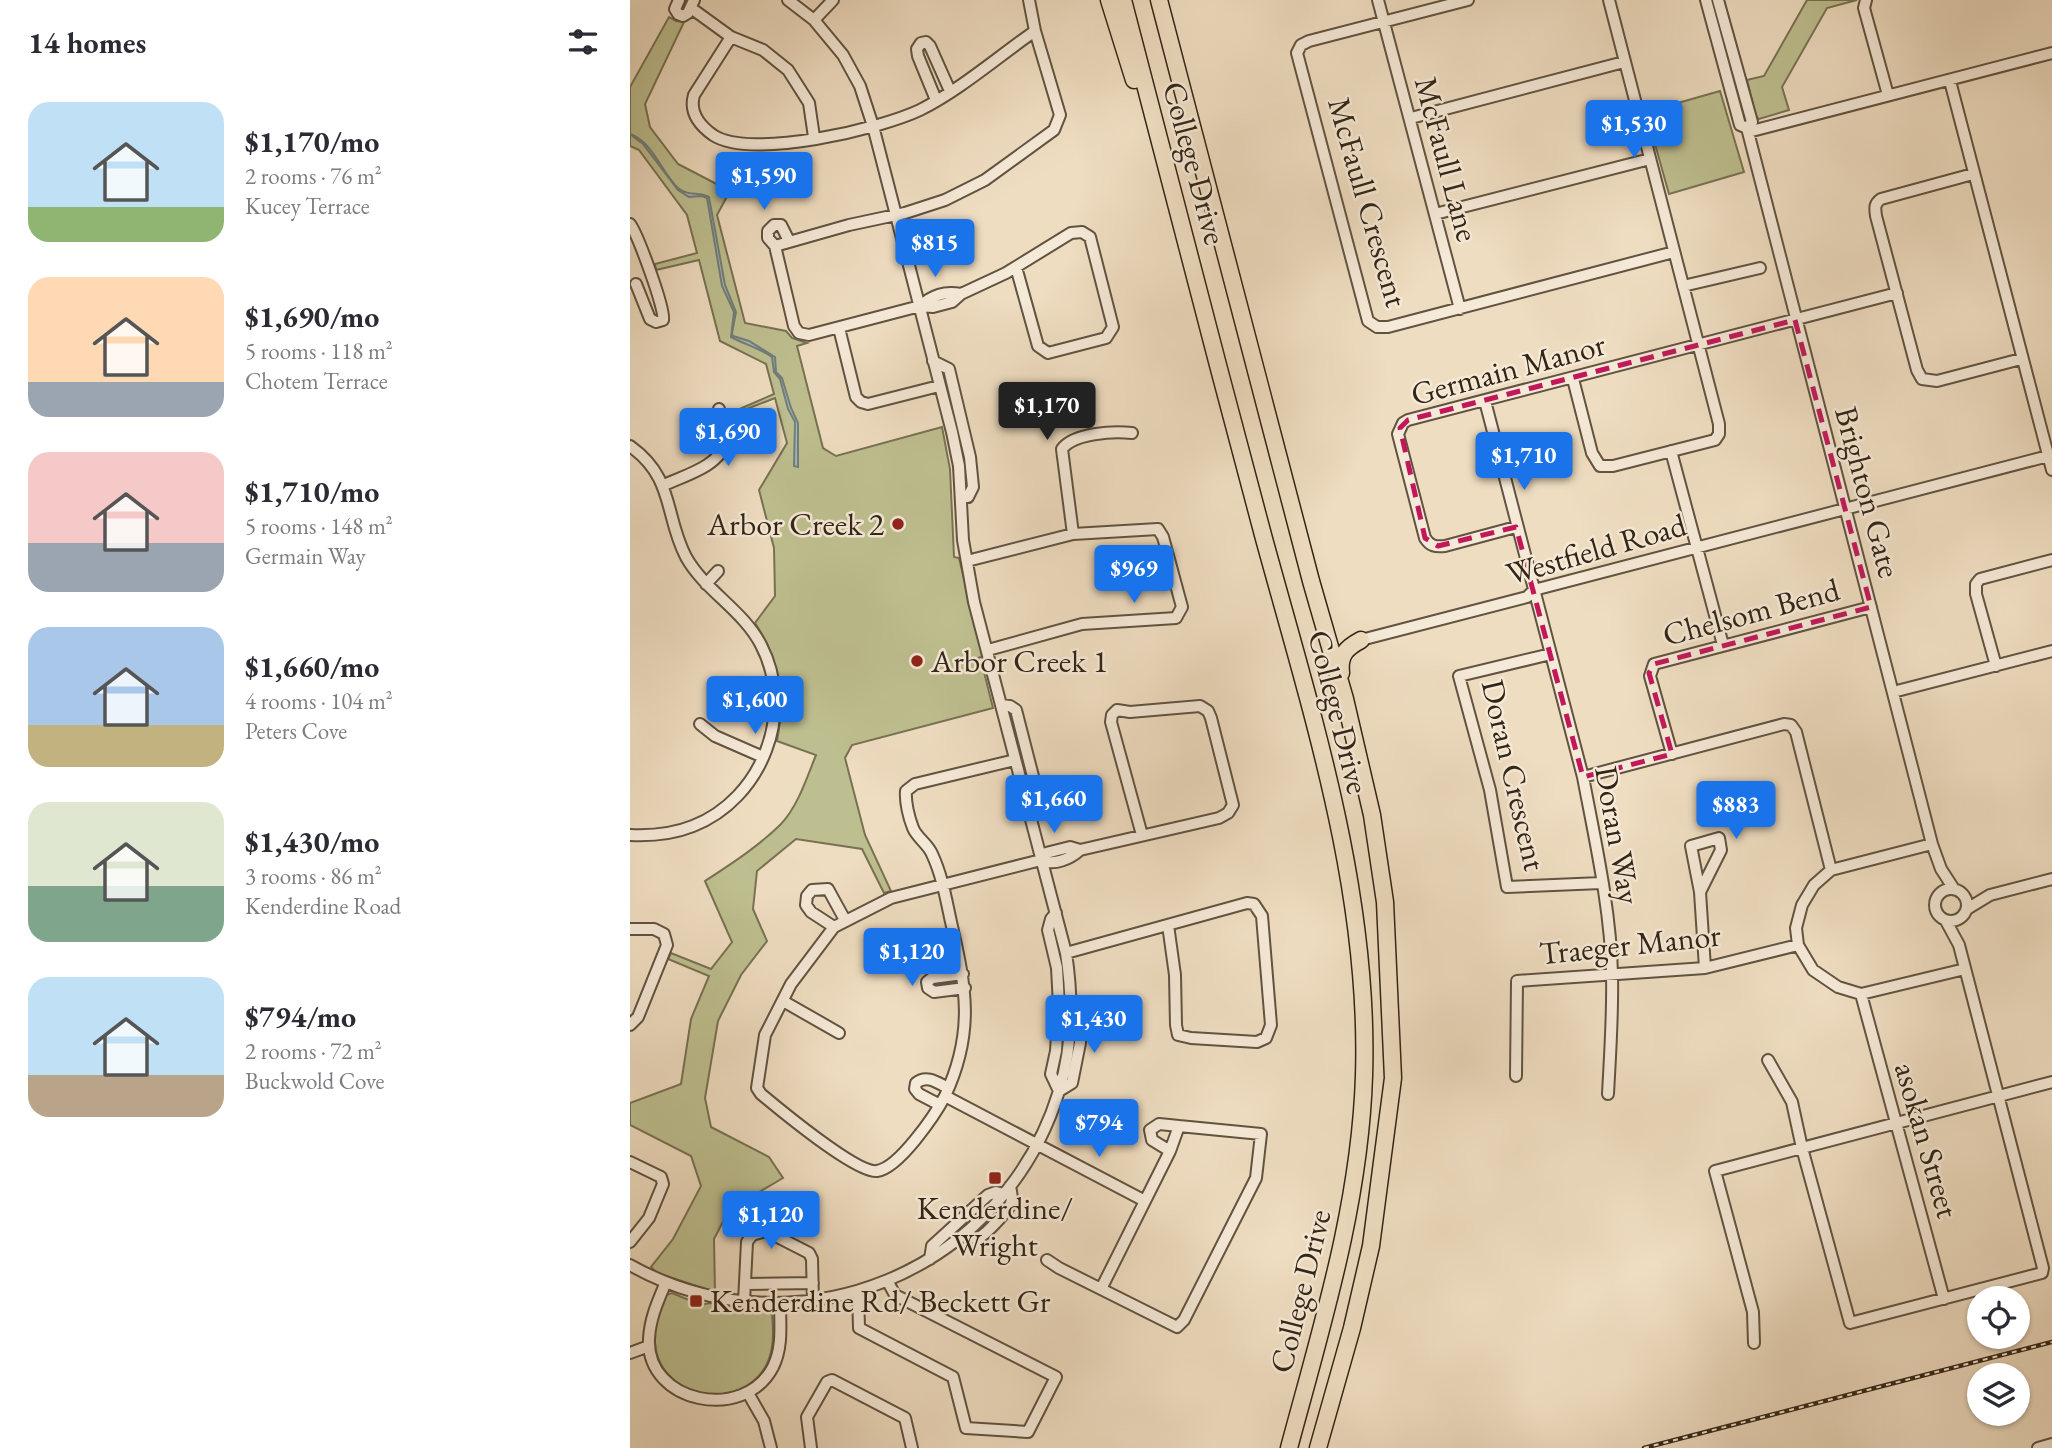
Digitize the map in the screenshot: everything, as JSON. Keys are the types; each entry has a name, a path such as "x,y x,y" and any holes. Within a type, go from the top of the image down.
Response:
{"highway":[{"path":"1109,0 1202,300"},
{"name":"College Drive","path":"1123,0 1306,694 1333,804 1352,902 1364,1014 1362,1133 1342,1247 1289,1448"},
{"name":"College Drive","path":"1159,0 1311,581 1345,699 1372,815 1385,902 1393,1078 1371,1246 1352,1328 1318,1448"},
{"path":"1167,0 1193,130"},
{"path":"1345,699 1340,666 1342,657 1346,649 1361,640"}],"street":[{"path":"679,0 675,9 678,14 683,16 691,7 729,39 763,50 788,70 809,103 814,138"},
{"path":"789,0 814,20 843,55 860,86 873,126 959,466 963,540 974,602 1066,953 1071,1012 1080,1022 1080,1042 1072,1083 1059,1091 1037,1144 1007,1190 988,1195 932,1246 930,1259"},
{"path":"814,20 833,0"},
{"path":"775,246 945,200 985,180 1054,130 1060,115 1035,31 1029,0"},
{"name":"McFaull Lane","path":"1378,0 1460,309"},
{"name":"McFaull Crescent","path":"1468,0 1309,41 1301,45 1297,53 1368,321 1377,327 1388,327 1674,251"},
{"path":"1573,379 1592,453 1600,466 1612,466 1715,440 1719,434 1719,424 1609,0"},
{"name":"Brighton Gate","path":"1706,0 1740,125 1748,130"},
{"name":"Brighton Gate","path":"1718,0 1752,122 1748,130 1795,320 1932,844 1941,869 1959,891"},
{"path":"1866,0 1864,8 1888,95"},
{"path":"729,39 694,95 692,104 703,128 720,140 744,145 835,137 920,110 1035,31"},
{"path":"936,100 918,56 917,49 921,43 926,42 930,46 950,91"},
{"path":"1748,130 2052,53"},
{"path":"1411,118 1624,62"},
{"path":"1950,81 2052,470"},
{"path":"1435,214 1650,159"},
{"path":"1973,174 1888,196 1877,202 1877,216 1917,370 1922,379 1937,382 2021,359"},
{"path":"630,224 636,233 663,307 663,320 656,322 650,319 633,286 649,272"},
{"path":"789,241 781,225 774,225 768,231 768,238 775,246 794,326 799,332 809,335 920,306 930,297 948,292 961,294 1016,267 1071,233 1082,232 1090,237 1113,327 1106,338 1048,353 1038,346 1016,267"},
{"path":"1683,286 1760,268"},
{"name":"Germain Manor","path":"1516,527 1445,545 1428,544 1398,434 1403,424 1408,420 1897,293"},
{"path":"839,328 856,397 861,402 868,404 939,386"},
{"path":"933,361 949,369 971,457 973,487 968,497 961,497"},
{"name":"Doran Way","path":"1485,401 1583,777 1601,883 1612,975 1608,1094"},
{"path":"664,485 712,462 720,454 725,441 719,410"},
{"path":"1073,534 1062,449 1067,442 1111,431 1132,433"},
{"path":"630,446 648,461 664,485 683,550 706,584 749,626 762,647 769,665 775,706 772,731 763,757 744,789 729,804 711,817 672,833 630,835"},
{"path":"1671,451 1723,645"},
{"name":"Westfield Road","path":"1361,640 1527,597 1534,590 2050,455"},
{"path":"967,561 1073,534 1158,529 1163,537 1182,607 1176,618 1082,624 988,650"},
{"path":"1996,666 1976,594 1976,584 1988,576 2052,560"},
{"path":"706,584 719,571"},
{"name":"Chelsom Bend","path":"1672,754 1650,676 1654,664 1871,607"},
{"path":"1893,692 2052,651"},
{"name":"Doran Crescent","path":"1551,654 1460,677 1490,790 1507,887 1601,883"},
{"path":"1001,705 1016,710 1037,788 1026,801"},
{"path":"1015,760 915,784 906,791 905,798 913,829 931,852 943,884 965,988 963,1038 944,1096 919,1136 901,1154 878,1171 870,1170 830,1149 757,1088 765,1035 791,984 834,927 891,898 943,884 1041,860 1046,853 1070,847 1080,850 1219,818 1228,813 1233,805 1211,718 1208,711 1200,706 1130,712 1117,710 1112,715 1111,722 1142,835"},
{"path":"700,724 715,736 763,757"},
{"path":"1583,777 1784,724 1791,725 1796,732 1831,870"},
{"path":"1699,892 1721,850 1719,838 1692,846 1705,968"},
{"path":"1932,844 1831,870 1814,885 1802,905 1796,928 1798,945 1813,970 1838,988 1861,994 1965,968"},
{"name":"Brighton Gate","path":"1939,894 1941,869"},
{"path":"1946,921 1964,914 1990,895 2052,879"},
{"path":"834,927 811,912 806,905 807,896 812,890 828,890 845,920"},
{"path":"1768,1060 1793,1102 1802,1148 1850,1323 2042,1273 2043,1268 1959,945 1946,921 1935,910 1936,899 1943,891 1990,895"},
{"path":"1959,891 1966,899 1959,945"},
{"path":"1066,953 1247,903 1254,904 1262,916 1271,1025 1266,1038 1257,1042 1191,1038 1178,1034 1175,975 1168,925"},
{"path":"1056,913 1048,930 1056,968 1059,1004 1056,1051 1051,1074 1059,1091"},
{"path":"630,929 659,931 664,934 667,945 638,1017 630,1025"},
{"name":"Traeger Manor","path":"1516,1076 1517,981 1705,968 1798,945"},
{"path":"963,974 932,978 928,982 928,988 934,992 965,988"},
{"name":"asokan Street","path":"1861,994 1944,1299"},
{"path":"783,1001 839,1032"},
{"path":"1754,1343 1753,1312 1715,1171 2052,1082"},
{"path":"944,1096 1145,1201"},
{"path":"1047,1260 1177,1327 1184,1320 1256,1178 1261,1134 1159,1124 1150,1130 1152,1140 1170,1151"},
{"path":"1101,1289 1170,1151 1179,1126"},
{"path":"630,1162 661,1177 663,1184 649,1218 630,1242"},
{"path":"630,1265 698,1293 744,1302 813,1301 858,1292 888,1282 930,1259 964,1235 981,1237 1011,1206 1012,1198 1007,1190"},
{"path":"744,1302 745,1256 749,1239 752,1235 766,1230 809,1253 812,1259 813,1301"},
{"path":"666,1282 653,1313 649,1346 659,1371 667,1382 699,1399 735,1399 748,1393 767,1375 776,1358 780,1341 780,1303"},
{"path":"858,1292 859,1328 953,1377 966,1428 1028,1432 1056,1377 895,1295 888,1282"},
{"path":"745,1284 813,1283"},
{"path":"630,1353 649,1346"},
{"path":"811,1448 807,1418 827,1382 832,1380 905,1418 912,1448"},
{"path":"748,1393 764,1421 771,1448"},
{"path":"2038,1448 2052,1444"}],"highlighted area":[{"path":"1795,320 1871,607 1654,664 1649,673 1672,754 1583,777 1516,527 1438,546 1425,538 1400,428 1408,420"}],"green space":[{"path":"1807,0 1857,0 1827,8 1782,87 1789,110 1759,119 1756,117 1747,80 1764,76"},
{"path":"669,17 684,22 645,104 650,127 678,164 730,191 717,215 745,323 786,331 792,338 807,343 797,346 823,448 836,456 942,427 950,469 954,557 959,558 983,656 978,658 993,708 852,745 845,758 865,835 891,891 884,893 862,849 796,839 757,871 753,909 767,941 741,975 718,1021 705,1098 711,1127 769,1157 783,1178 729,1210 714,1239 715,1292 657,1273 651,1267 673,1239 701,1186 691,1156 630,1125 630,1103 681,1084 691,1019 709,976 668,959 671,953 711,969 732,942 705,881 754,847 781,824 797,800 816,755 777,741 780,710 778,680 770,651 755,623 775,596 774,548 759,490 787,443 775,398 734,414 735,411 774,394 766,364 720,341 699,260 656,270 655,264 697,253 687,215 639,150 630,146 630,87"},
{"path":"1720,91 1744,172 1669,194 1646,112"},
{"path":"672,1293 701,1305 709,1303 770,1310 773,1343 764,1370 748,1385 729,1393 707,1394 686,1388 669,1376 658,1357 655,1332 666,1295"}],"water":[{"path":"630,134 651,150 678,188 709,197 725,285 736,312 732,333 733,336 749,341 775,357 776,372 782,378 798,423 798,467 794,466 795,422 788,409 780,379 774,372 772,357 731,337 734,312 722,286 707,198 689,197 678,190 643,144"}],"railway":[{"path":"1644,1448 2052,1342"}],"place":[{"name":"Arbor Creek 2","path":"898,524"},
{"name":"Arbor Creek 1","path":"917,661"},
{"name":"Kenderdine/ Wright","path":"995,1178"},
{"name":"Kenderdine Rd/ Beckett Gr","path":"696,1301"}]}
